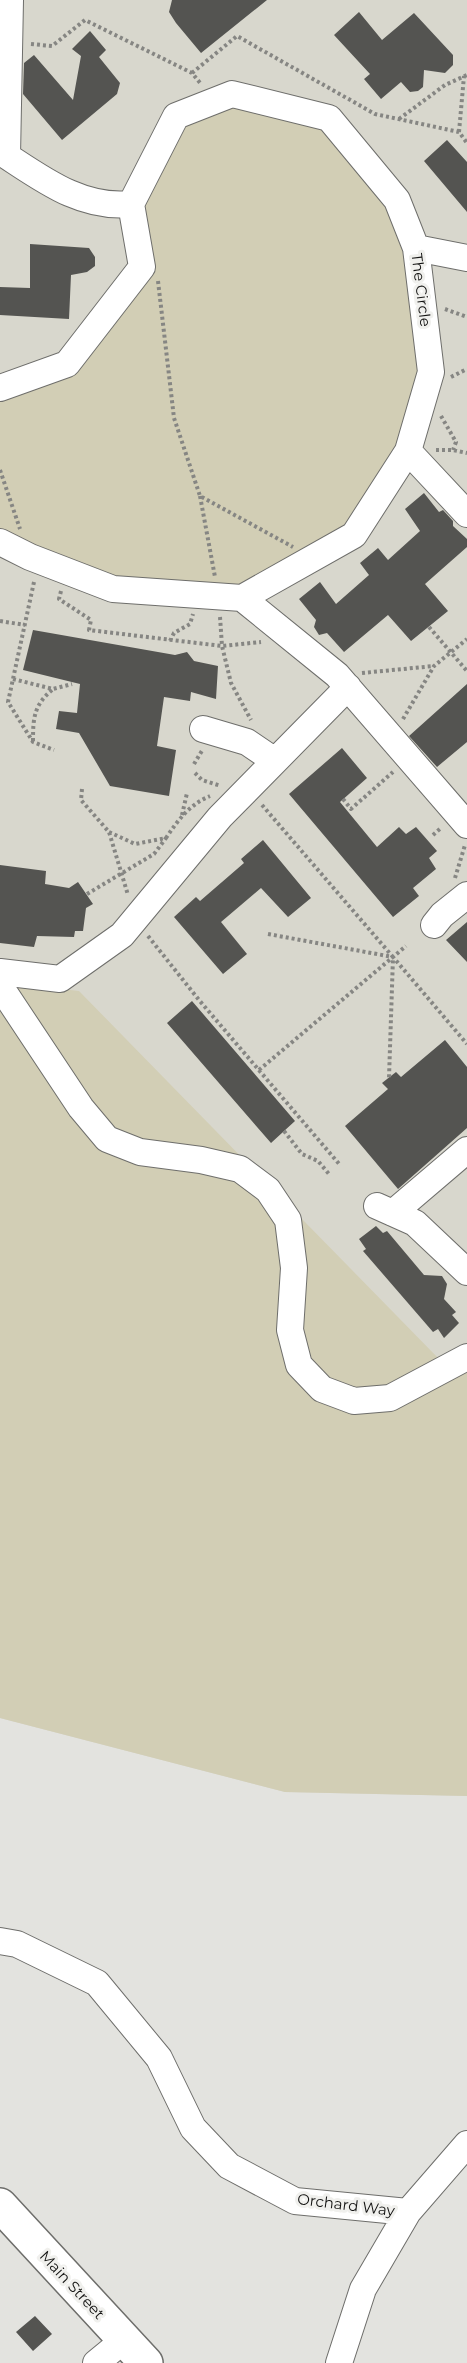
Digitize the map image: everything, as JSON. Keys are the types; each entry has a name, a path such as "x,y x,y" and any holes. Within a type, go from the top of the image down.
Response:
{"highway":[{"name":"Main Street","path":"0,2205 135,2352"}],"street":[{"path":"0,388 67,364 142,267 131,204 111,206 62,191 7,156 10,0"},
{"name":"The Circle","path":"131,204 176,116 232,94 329,118 396,200 416,248 431,372 408,451 354,535 314,559 219,597"},
{"path":"416,248 467,258"},
{"path":"408,451 467,514"},
{"path":"0,542 30,557 113,589 219,597 282,631 342,681 409,758 464,814"},
{"path":"0,972 60,979 122,935 220,817 241,796 266,755 342,681"},
{"path":"203,729 247,742 266,755"},
{"path":"434,925 442,915 467,895"},
{"path":"0,986 81,1108 107,1138 140,1152 201,1160 240,1169 268,1190 288,1220 294,1268 290,1330 299,1365 322,1389 354,1401 390,1398 467,1357"},
{"path":"467,1150 385,1209 415,1223 467,1272"},
{"name":"Orchard Way","path":"0,1941 17,1944 97,1983 159,2058 193,2128 229,2166 295,2201 408,2212"},
{"path":"339,2363 363,2289 408,2212 467,2144"},
{"path":"96,2363 135,2352"}],"path":[{"path":"9,42 51,45 85,20 192,73 215,101"},
{"path":"192,73 237,36 375,114 459,132 467,143"},
{"path":"398,119 445,85 465,76"},
{"path":"459,132 465,76"},
{"path":"142,267 158,276 174,418 200,496 219,597 222,646 231,683 260,735 266,755"},
{"path":"426,390 456,442 453,450"},
{"path":"0,470 35,574 8,702 33,742 54,750"},
{"path":"200,496 314,559"},
{"path":"65,570 59,599 91,620 90,630 222,646 269,641 282,631"},
{"path":"170,641 174,633 190,624 219,597"},
{"path":"0,621 25,625"},
{"path":"429,627 467,671"},
{"path":"391,738 434,666 467,639"},
{"path":"342,681 434,666"},
{"path":"13,679 53,689"},
{"path":"33,742 33,725 39,700 53,689 72,684"},
{"path":"343,799 351,809 409,758"},
{"path":"87,894 123,875 154,854 182,816 198,801 228,788 202,780 195,773"},
{"path":"82,789 81,800 109,832 135,919 199,1000 340,1165"},
{"path":"182,816 187,793"},
{"path":"241,796 259,801 467,1044"},
{"path":"109,832 135,844 166,838"},
{"path":"268,934 393,957"},
{"path":"259,1070 406,946"},
{"path":"389,1078 393,957"},
{"path":"284,1131 302,1154 318,1161 329,1174"}],"shaded area":[{"path":"0,0 467,0 467,1796 285,1792 0,1718"},
{"path":"233,106 323,128 387,206 406,251 419,371 398,446 347,527 239,587 116,578 34,547 0,529 0,400 74,373 154,270 143,206 184,124"},
{"path":"0,982 79,991 440,1360 467,1364 467,1796 285,1792 0,1718"}],"building":[{"path":"172,0 267,0 201,53 169,12"},
{"path":"359,12 382,40 414,13 453,55 453,65 445,73 424,70 423,87 418,91 410,92 401,82 381,99 364,79 370,74 334,35"},
{"path":"90,31 106,50 99,57 120,83 117,94 62,140 23,94 24,63 34,55 73,100 81,56 72,49"},
{"path":"447,140 467,162 467,212 424,161"},
{"path":"30,244 89,248 95,257 95,266 87,272 71,275 69,319 0,315 0,287 30,288"},
{"path":"424,493 439,512 443,510 453,521 453,526 467,539 467,547 425,584 448,611 411,641 388,615 344,652 327,633 319,635 314,627 316,620 299,599 320,582 336,604 369,575 360,563 378,548 388,560 420,531 405,509"},
{"path":"33,630 175,655 187,652 194,661 218,666 216,699 191,692 190,701 164,697 157,746 176,750 169,796 110,786 79,733 56,729 59,711 77,713 80,684 23,670"},
{"path":"467,684 467,742 437,767 409,736"},
{"path":"342,748 367,778 340,802 377,847 399,827 406,834 416,827 437,851 429,858 436,869 413,888 419,896 393,917 289,794"},
{"path":"263,840 311,898 288,917 261,888 221,922 247,954 223,974 174,917 196,897 200,901 244,863 241,859"},
{"path":"0,865 46,871 45,884 69,888 78,882 93,904 86,908 83,931 75,931 74,937 37,936 34,947 0,943"},
{"path":"467,922 467,962 446,940"},
{"path":"192,1001 295,1121 271,1143 167,1023"},
{"path":"445,1040 467,1067 467,1128 398,1189 345,1126 388,1089 382,1083 396,1072 401,1077"},
{"path":"376,1226 383,1233 387,1231 424,1275 442,1276 447,1284 444,1299 456,1312 452,1315 459,1323 444,1338 438,1329 433,1332 363,1251 366,1249 359,1239"},
{"path":"35,2316 52,2334 33,2351 16,2332"}]}
